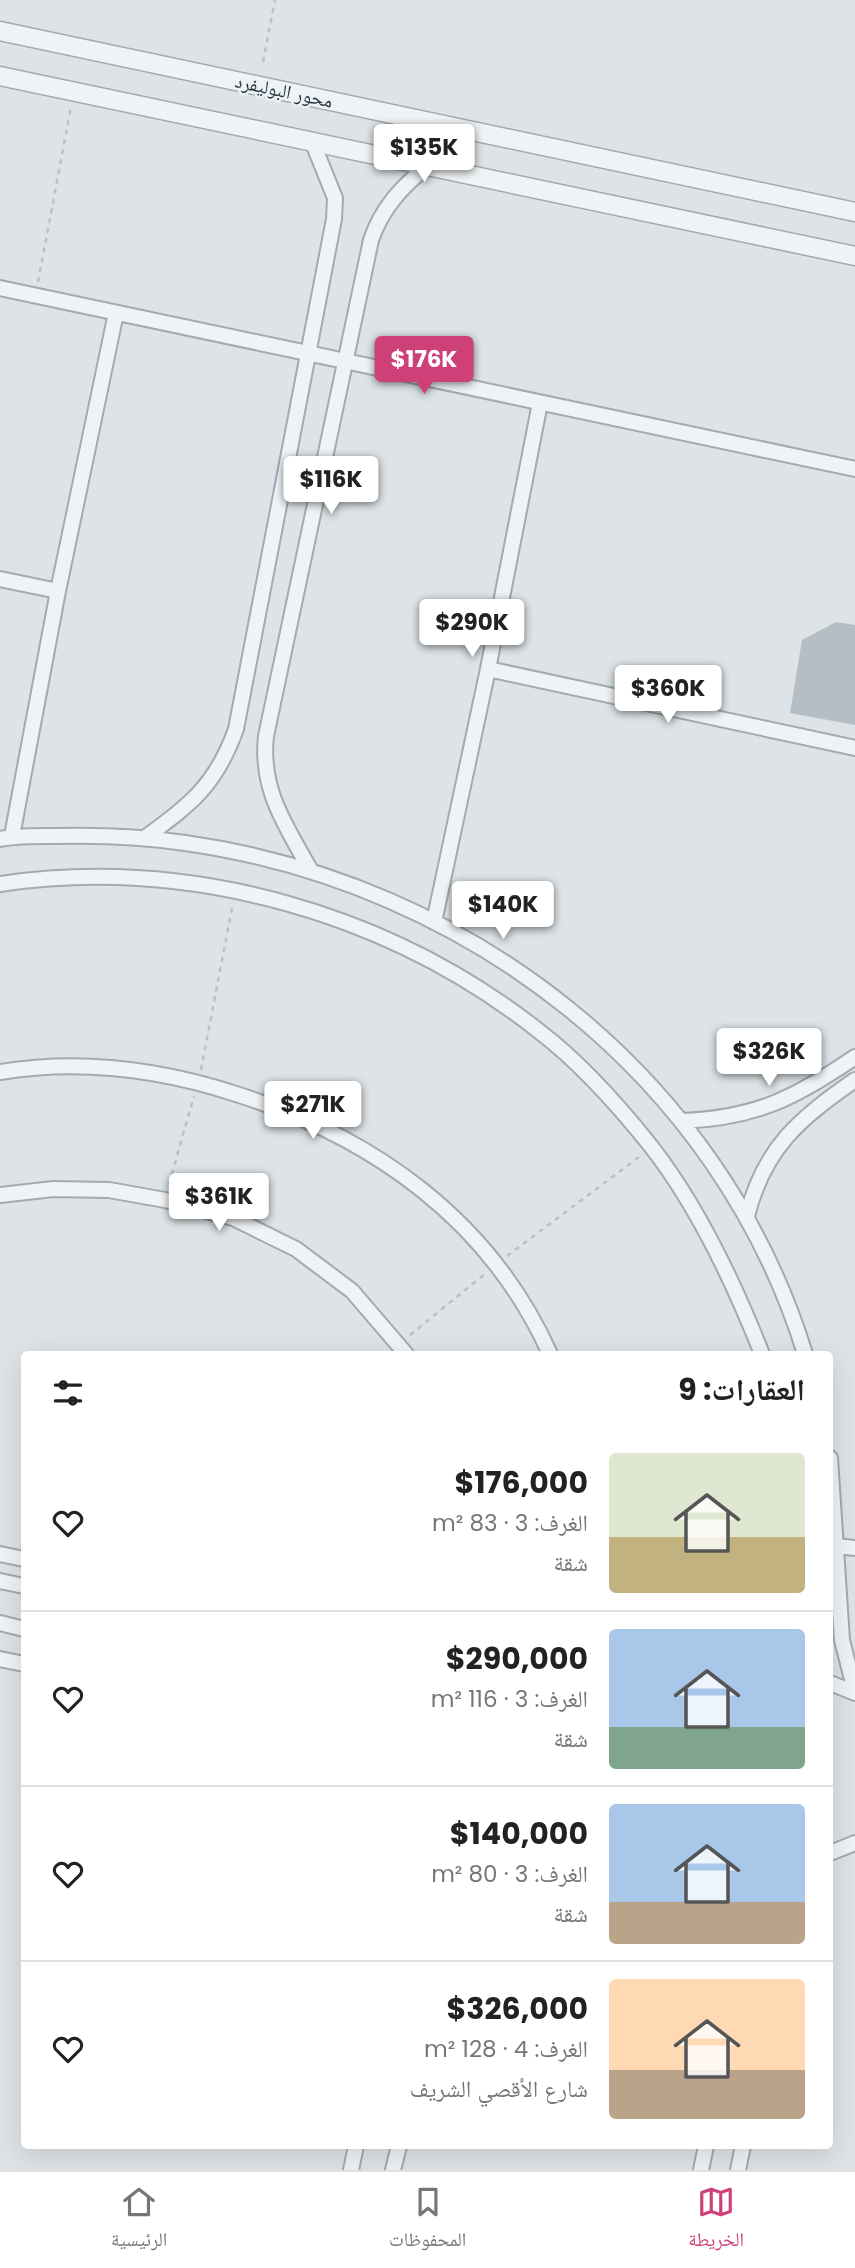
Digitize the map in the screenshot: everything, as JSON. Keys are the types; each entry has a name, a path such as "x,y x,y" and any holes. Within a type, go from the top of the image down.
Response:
{"street":[{"name":"محور البوليفرد","path":"0,31 855,212"},
{"path":"0,76 855,256"},
{"path":"146,837 195,799 213,778 227,755 236,729 334,219 335,198 312,141"},
{"path":"311,871 270,791 264,755 269,723 371,240 377,223 398,192 428,166"},
{"path":"0,288 855,469"},
{"path":"116,313 6,837 146,837 225,848 362,888 434,922 488,952 548,991 602,1037 682,1121 747,1216 770,1264 804,1351"},
{"path":"434,922 540,403"},
{"path":"0,579 58,591"},
{"path":"488,668 855,748"},
{"path":"0,884 74,876 135,877 235,891 317,912 375,934 430,960 484,992 541,1032 596,1082 652,1147 710,1238 739,1296 761,1351"},
{"path":"682,1121 729,1117 766,1108 816,1084 855,1057"},
{"path":"0,1072 89,1066 138,1070 198,1082 309,1120 362,1147 411,1181 456,1220 496,1264 523,1304 548,1351"},
{"path":"747,1216 753,1192 777,1147 794,1127 855,1080"},
{"path":"0,1195 54,1189 110,1190 165,1200 233,1218 296,1250 352,1292 402,1349"},
{"path":"833,1502 842,1640 855,1692"},
{"path":"836,1546 855,1548"},
{"path":"0,1554 21,1558"},
{"path":"0,1581 21,1585"},
{"path":"0,1623 21,1628"},
{"path":"0,1659 21,1663"},
{"path":"833,1684 855,1692"},
{"path":"833,1853 855,1843"},
{"path":"351,2170 355,2149"},
{"path":"393,2170 398,2149"},
{"path":"701,2170 705,2149"},
{"path":"738,2170 742,2149"}],"path":[{"path":"263,62 275,0"},
{"path":"36,296 74,92"},
{"path":"165,1200 198,1082 235,891"},
{"path":"402,1349 496,1264 652,1147"}],"building":[{"path":"836,622 855,625 855,725 790,713 802,640"}]}
